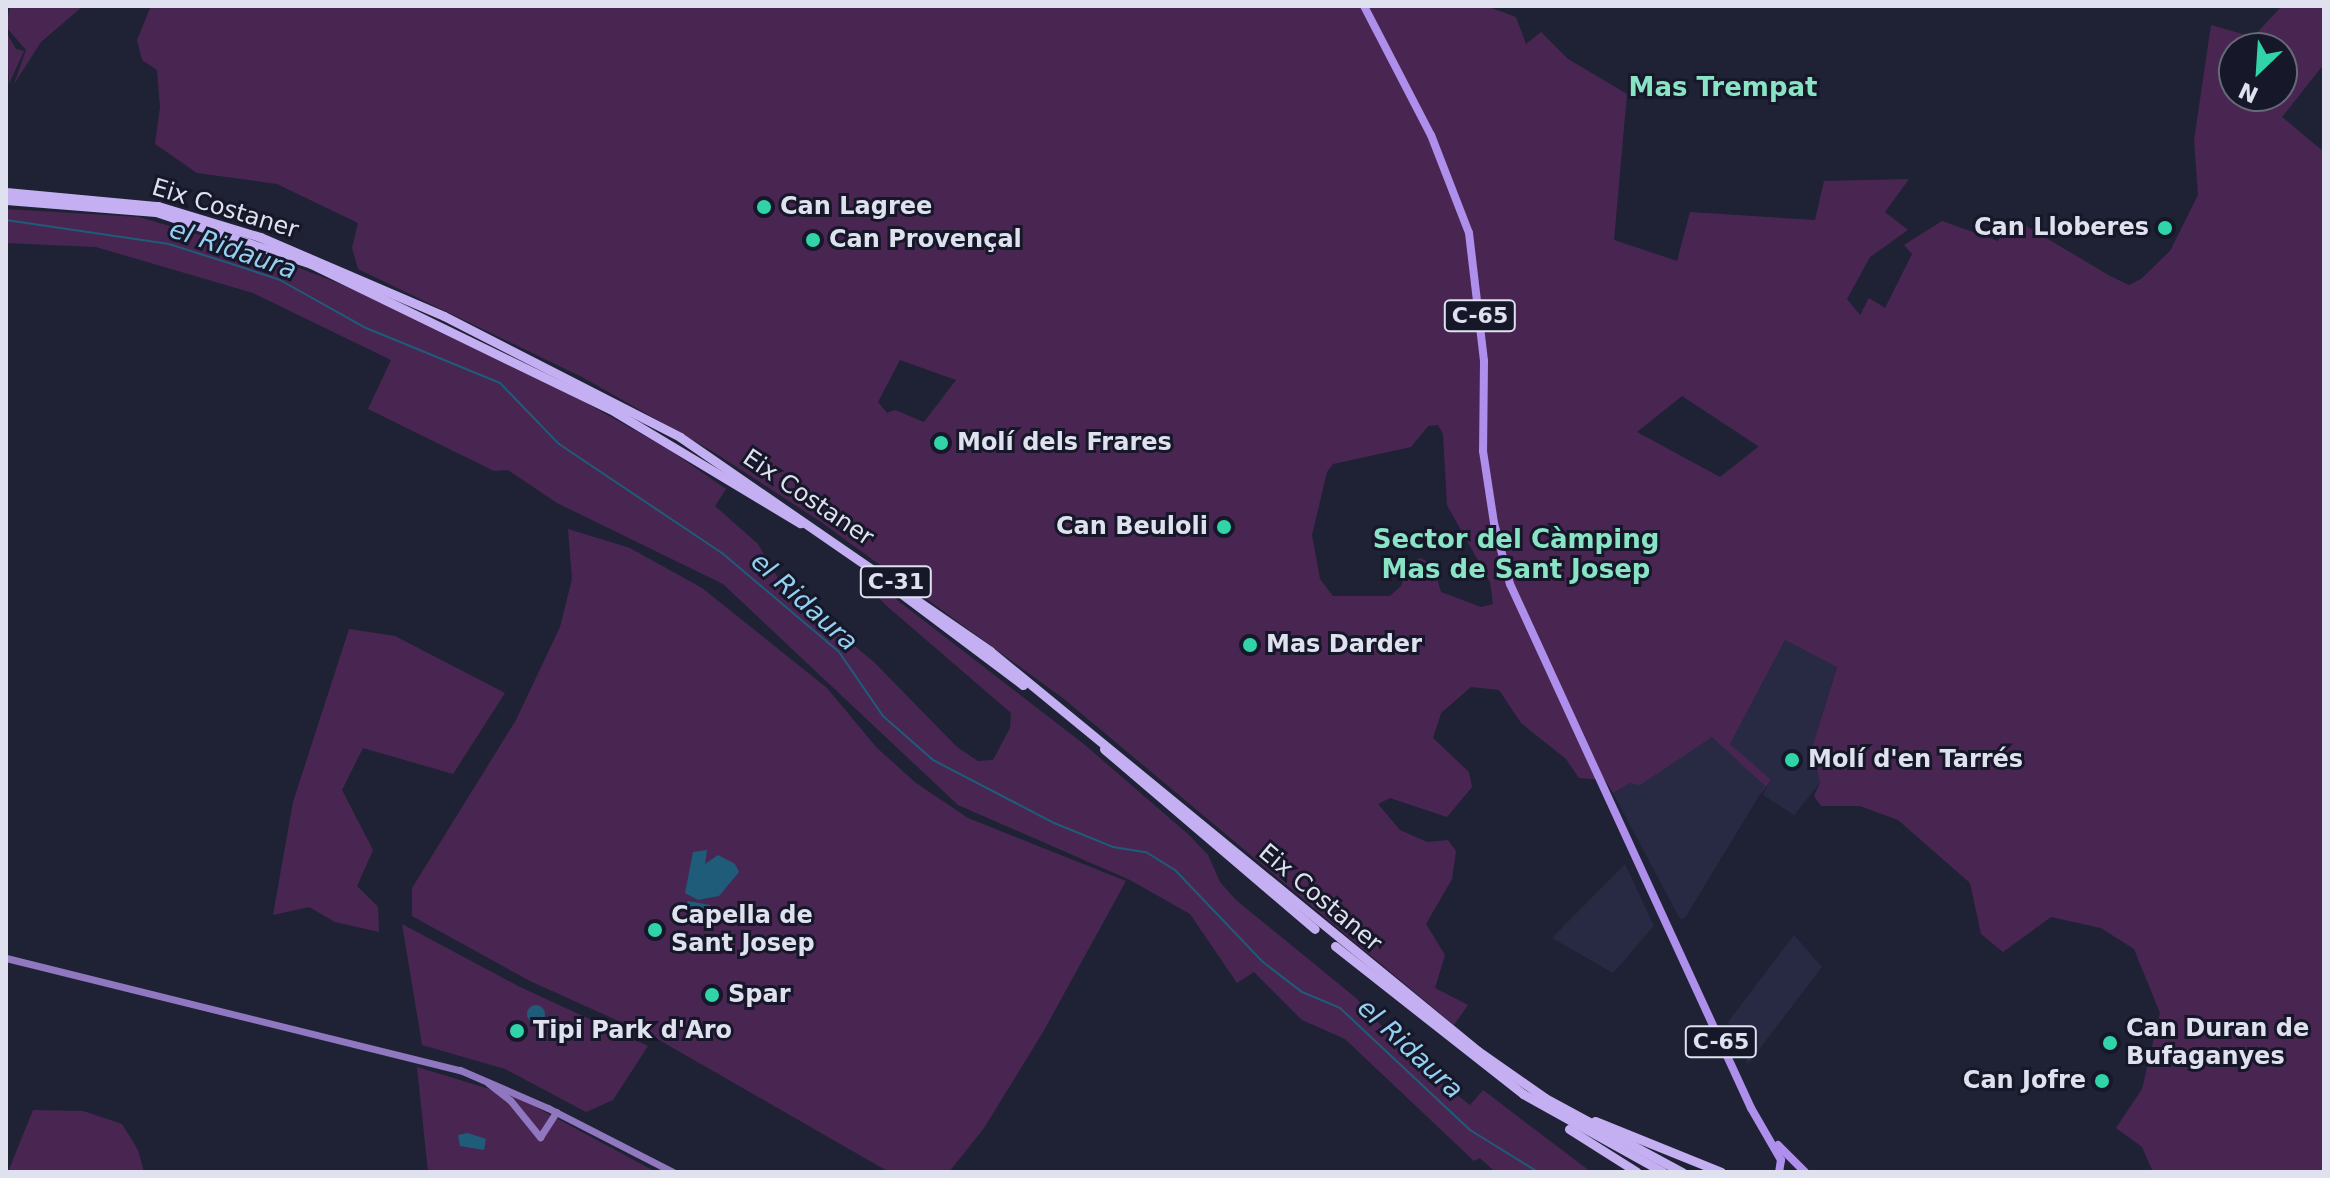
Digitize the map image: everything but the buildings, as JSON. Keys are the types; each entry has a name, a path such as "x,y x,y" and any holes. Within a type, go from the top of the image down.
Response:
{"highway":[{"name":"Eix Costaner","path":"6,192 158,206 260,237 494,340 680,437 990,651 1336,939 1544,1102 1682,1172"},
{"name":"Eix Costaner","path":"6,200 144,210 258,243 477,341 676,444 856,561 986,656 1415,1013 1544,1102 1663,1172"},
{"path":"1544,1102 1637,1172"},
{"path":"1544,1102 1721,1172"}],"main road":[{"name":"C-65","path":"1364,6 1431,135 1469,233 1484,361 1483,451 1494,523 1510,584 1761,1125 1781,1160 1779,1172"},
{"name":"C-65","path":"1761,1125 1805,1172"}],"street":[{"path":"6,958 476,1076 591,1129 673,1172"},
{"path":"476,1076 510,1100 540,1137 556,1112"},
{"path":"651,1160 660,1172"}],"shaded area":[{"path":"10,6 83,6 41,42 14,84 26,50 6,27"},
{"path":"151,6 1486,6 1516,17 1526,44 1541,32 1568,59 1627,94 1614,240 1677,261 1690,212 1815,220 1824,181 1909,179 1885,212 1908,230 1870,257 1847,299 1860,315 1869,298 1885,308 1912,254 1904,245 1942,221 1998,241 2011,217 2110,276 2129,285 2141,279 2170,251 2198,195 2194,140 2211,25 2236,32 2218,32 2218,112 2286,112 2282,117 2324,152 2324,1172 2153,1172 2142,1147 2116,1128 2142,1089 2160,1013 2134,949 2101,928 2051,917 2003,952 1981,934 1970,883 1898,820 1860,806 1821,806 1814,796 1820,783 1812,748 1837,667 1785,640 1730,744 1771,780 1758,797 1765,786 1712,737 1640,785 1630,783 1613,793 1605,780 1579,778 1566,759 1521,723 1499,690 1471,687 1441,713 1433,738 1469,772 1472,787 1447,817 1390,798 1378,804 1400,830 1427,842 1448,840 1456,851 1452,879 1426,924 1445,955 1435,988 1468,1005 1454,1025 1064,699 821,522 712,451 582,377 358,269 352,248 358,223 277,184 197,173 155,144 160,107 157,70 142,60 137,40","holes":["900,360 956,380 924,422 895,410 887,413 878,402","1682,396 1758,446 1758,447 1720,477 1637,432","1438,425 1443,434 1447,505 1490,582 1493,604 1481,607 1441,592 1433,564 1420,558 1408,565 1401,586 1390,596 1333,596 1320,579 1312,535 1327,472 1333,464 1411,447 1428,426"]},
{"path":"2282,6 2324,6 2324,64 2298,97 2298,32 2258,32"},
{"path":"6,32 16,49 24,51 9,84"},
{"path":"6,209 139,217 258,252 356,290 540,377 668,449 726,489 715,506 758,544 783,587 874,662 957,747 978,761 993,760 1010,728 1011,713 888,607 869,588 875,583 1085,745 1189,835 1208,855 1220,882 1236,900 1356,998 1414,1062 1470,1105 1483,1090 1591,1172 1495,1172 1480,1158 1474,1161 1345,1039 1302,1020 1254,972 1237,983 1190,914 1130,880 958,805 723,584 557,503 508,470 494,471 368,409 391,360 253,293 96,247 6,243"},
{"path":"568,529 630,548 702,588 827,688 877,748 916,783 968,818 1126,881 1043,1032 984,1128 949,1172 889,1172 654,1037 530,981 412,916 412,888 516,720 560,627 572,579"},
{"path":"349,629 395,636 505,693 453,774 363,748 342,790 373,850 357,886 378,907 379,932 335,922 309,907 273,915 293,802"},
{"path":"1785,640 1837,666 1812,748 1820,783 1794,815 1763,795 1770,780 1730,744"},
{"path":"1706,737 1716,739 1765,786 1685,918 1680,919 1613,793"},
{"path":"707,850 705,864 718,855 735,864 739,872 719,896 698,900 685,893 693,852"},
{"path":"1625,864 1654,926 1613,973 1552,938"},
{"path":"688,901 710,905 712,909 693,916 685,906"},
{"name":"Tipi Park d'Aro","path":"402,924 520,987 648,1046 613,1100 586,1112 505,1069 422,1045"},
{"path":"1794,935 1822,967 1748,1064 1728,1022"},
{"path":"532,1005 540,1005 545,1014 543,1021 532,1023 527,1018 527,1010"},
{"path":"417,1067 519,1098 656,1172 428,1172"},
{"path":"33,1110 83,1111 122,1124 138,1150 144,1172 8,1172"},
{"path":"468,1133 486,1139 484,1150 460,1146 458,1135"}],"waterway":[{"name":"el Ridaura","path":"6,220 169,244 238,266 280,280 366,328 500,383 559,444 722,553 839,652 883,716 933,760 1054,823 1113,847 1146,852 1175,870 1263,962 1302,992 1340,1008 1470,1130 1538,1172"}],"place":[{"name":"Can Lagree","path":"764,207"},
{"name":"Can Lloberes","path":"2165,228"},
{"name":"Can Provençal","path":"813,240"},
{"name":"Molí dels Frares","path":"941,443"},
{"name":"Can Beuloli","path":"1224,527"},
{"name":"Mas Darder","path":"1250,645"},
{"name":"Molí d'en Tarrés","path":"1792,760"},
{"name":"Capella de Sant Josep","path":"655,930"},
{"name":"Spar","path":"712,995"},
{"name":"Tipi Park d'Aro","path":"517,1031"},
{"name":"Can Duran de Bufaganyes","path":"2110,1043"},
{"name":"Can Jofre","path":"2102,1081"}],"district":[{"name":"Mas Trempat","path":"1723,88"},
{"name":"Sector del Càmping Mas de Sant Josep","path":"1516,555"}]}
